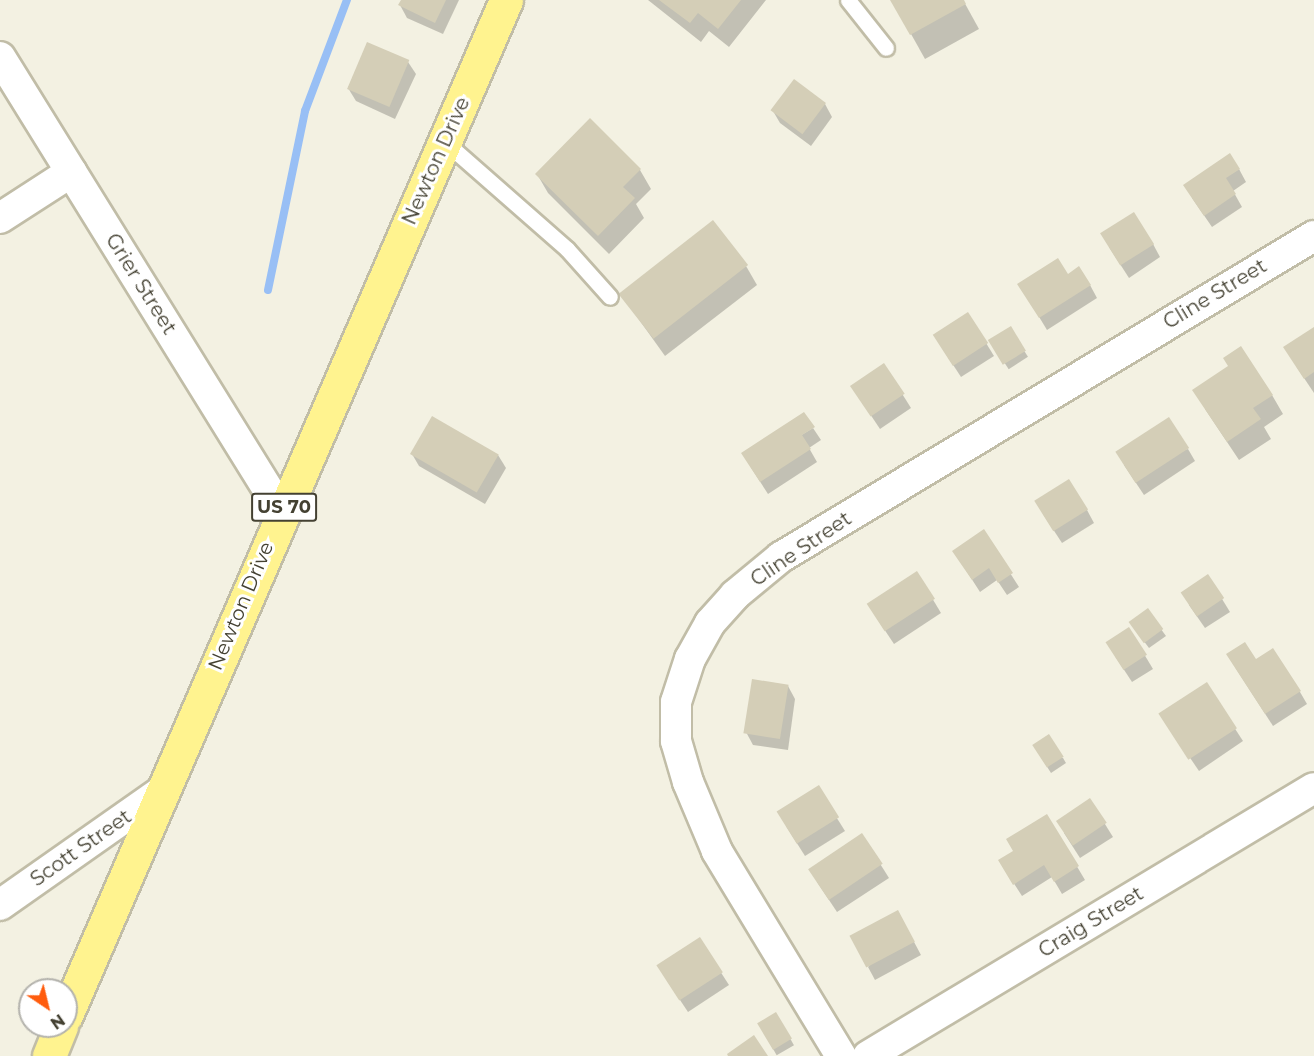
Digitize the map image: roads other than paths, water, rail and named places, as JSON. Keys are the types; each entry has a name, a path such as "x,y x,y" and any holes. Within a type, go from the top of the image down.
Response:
{"main road":[{"name":"Newton Drive","path":"78,987 282,512 506,0"},
{"path":"49,1056 56,1038"}],"street":[{"name":"Grier Street","path":"0,57 282,512"},
{"path":"0,218 71,172"},
{"name":"Cline Street","path":"841,1056 717,851 688,782 676,741 676,702 690,659 710,623 735,595 781,557 1314,236"},
{"name":"Craig Street","path":"868,1056 1314,788"},
{"name":"Scott Street","path":"0,905 162,791"}],"lane":[{"path":"848,0 886,48"},
{"path":"444,141 567,249 609,297"}],"waterway":[{"path":"268,290 305,111 347,0"}]}
